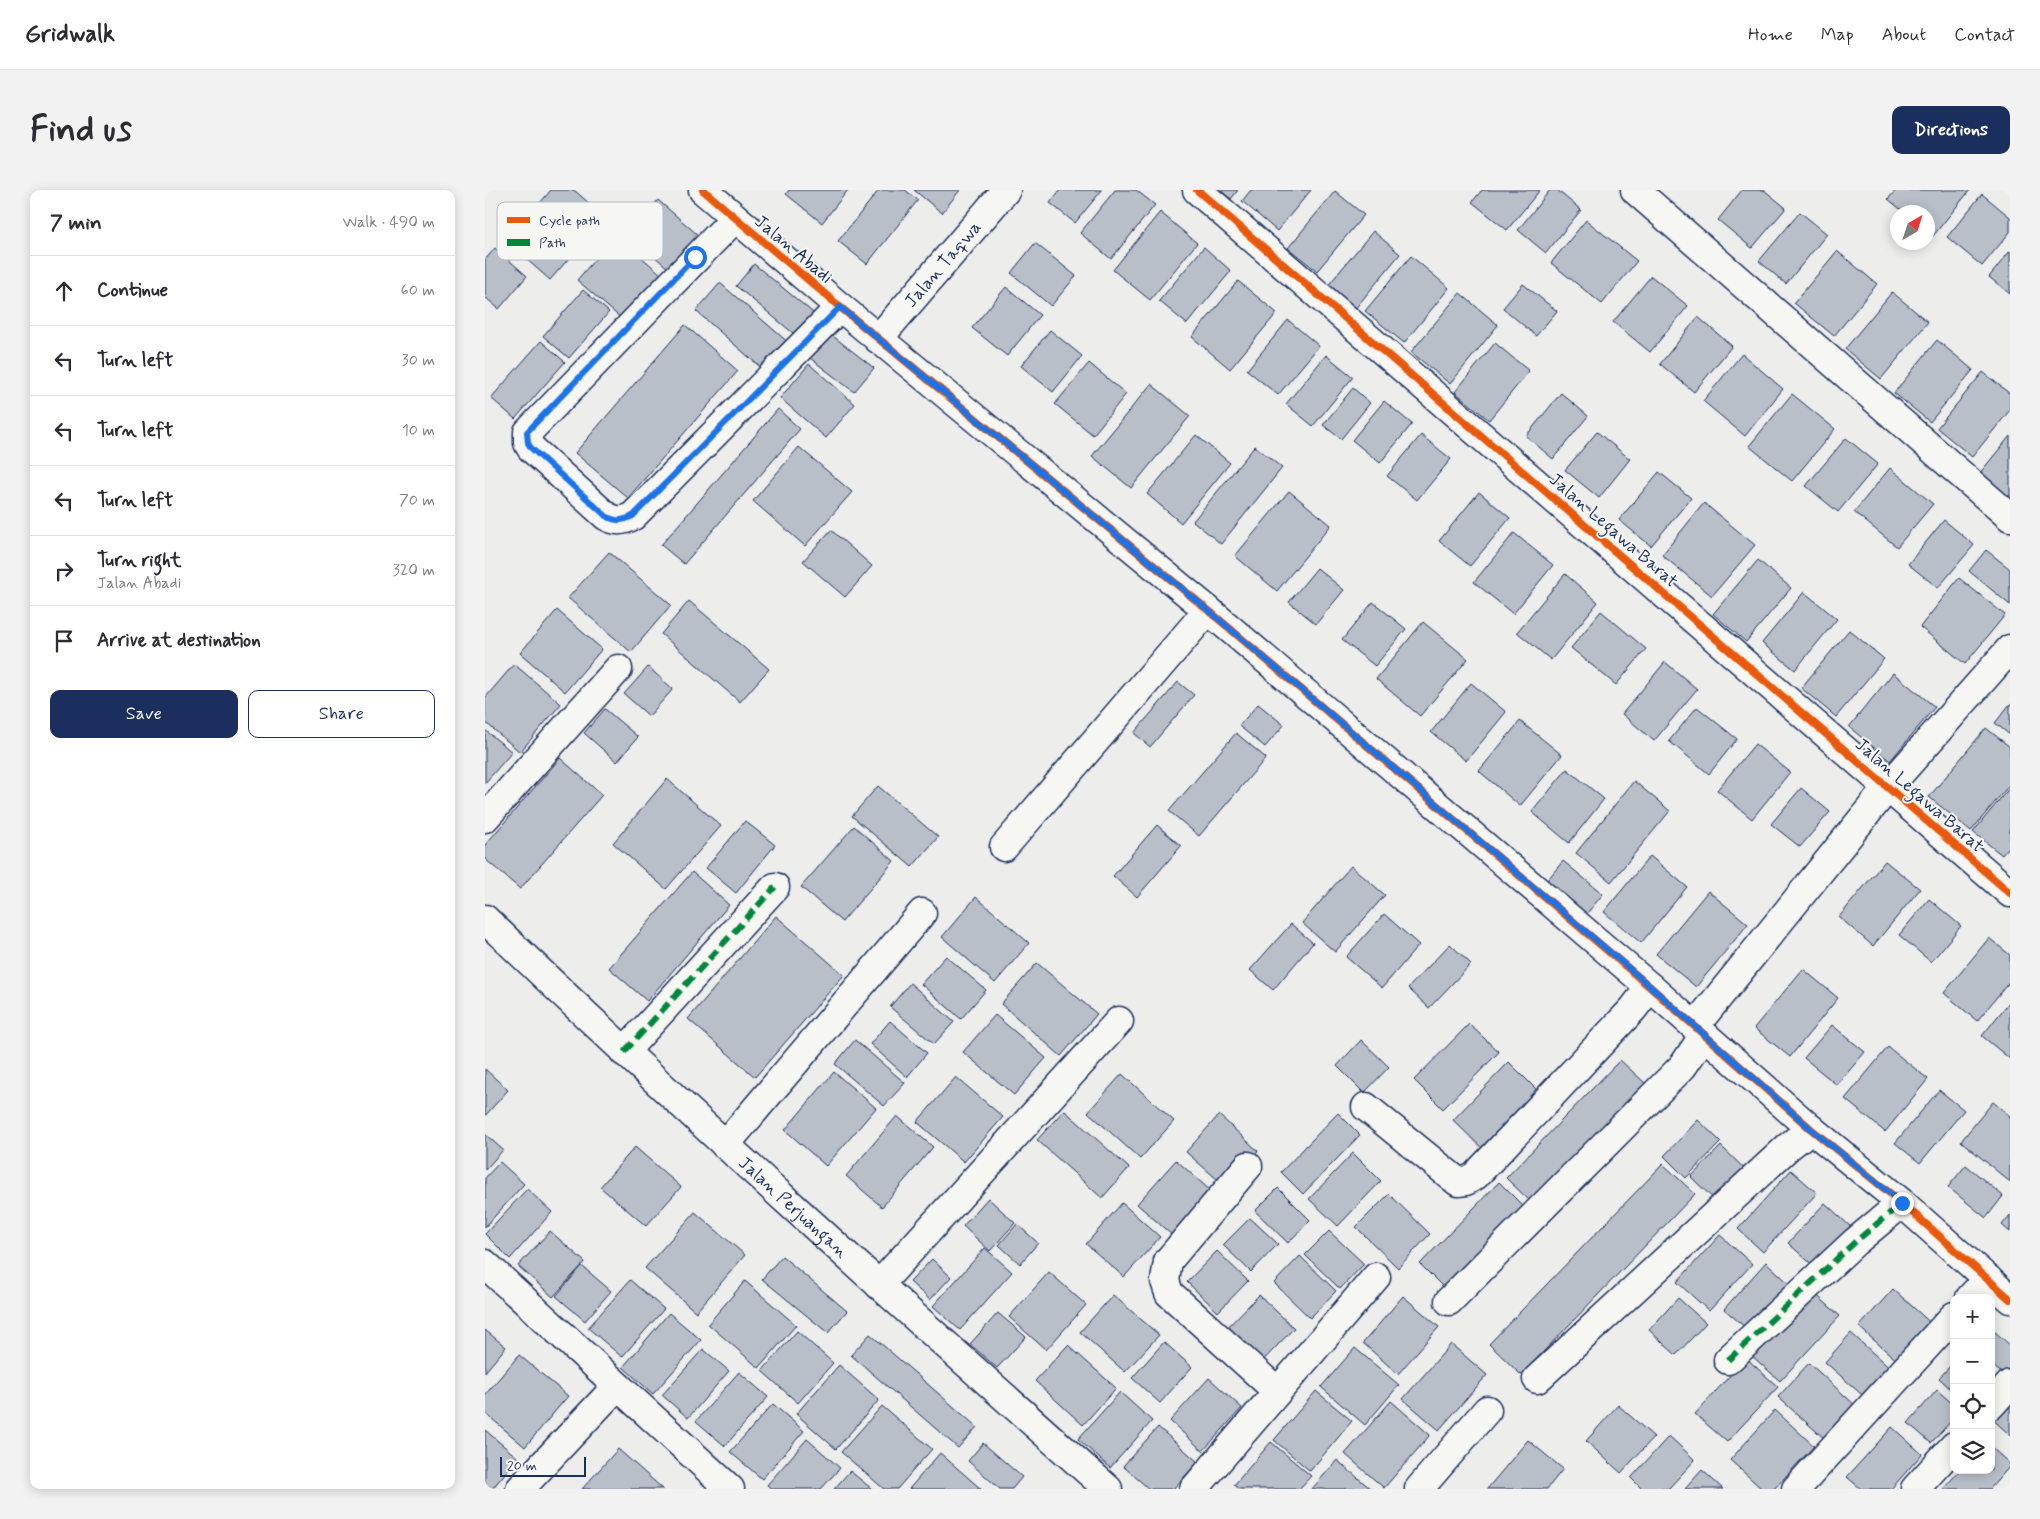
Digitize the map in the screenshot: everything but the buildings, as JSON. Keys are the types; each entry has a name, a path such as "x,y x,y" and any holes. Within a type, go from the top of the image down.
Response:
{"street":[{"name":"Jalan Abadi","path":"703,190 878,339 1208,610 1651,987 1811,1129 1902,1203 1979,1288 2010,1299"},
{"name":"Jalan Taqwa","path":"878,339 1006,190"},
{"name":"Jalan Legawa Barat","path":"1197,190 2010,893"},
{"path":"1635,190 2010,517"},
{"path":"735,218 527,432 528,443 531,448 606,516 613,520 623,521 633,516 840,307"},
{"path":"1004,847 1208,610"},
{"path":"1449,1301 1683,1066 1699,1030 1888,787 2010,649"},
{"path":"485,818 618,669"},
{"path":"624,1052 775,887"},
{"path":"725,1145 922,913"},
{"name":"Jalan Perjuangan","path":"485,919 624,1052 1097,1485"},
{"path":"1366,1107 1458,1182 1466,1181 1475,1176 1633,1009 1651,987"},
{"path":"879,1285 1119,1021"},
{"path":"1537,1379 1788,1147 1811,1129"},
{"path":"1248,1166 1168,1261 1165,1281 1169,1293 1277,1391"},
{"path":"1728,1360 1855,1242 1902,1203"},
{"path":"485,1264 730,1489"},
{"path":"1194,1489 1277,1391 1377,1278"},
{"path":"1796,1489 1950,1320"},
{"path":"1995,1400 2010,1384"},
{"path":"519,1489 617,1386"},
{"path":"1419,1489 1487,1410"},
{"path":"1915,1489 1950,1450"}],"marked path":[{"path":"624,1052 775,887"},
{"path":"1728,1360 1855,1242 1902,1203"}],"cycle path":[{"path":"703,190 840,307 1208,610 1650,987 1811,1129 1902,1203 2010,1299"},
{"path":"1197,190 2010,893"}],"route":[{"path":"695,257 527,432 528,443 531,448 606,516 613,520 623,521 633,516 801,349 840,307 1208,610 1651,987 1811,1129 1902,1203"}]}
